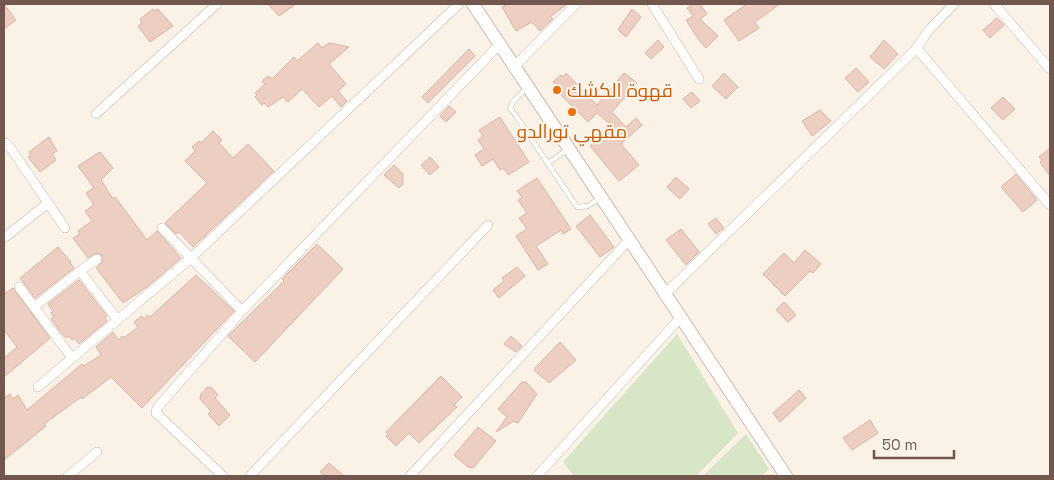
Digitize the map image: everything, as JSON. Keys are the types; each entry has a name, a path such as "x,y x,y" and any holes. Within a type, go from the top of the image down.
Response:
{"main road":[{"path":"473,4 782,474"}],"street":[{"path":"96,114 217,4"},
{"path":"38,387 191,258 459,4"},
{"path":"514,67 576,4"},
{"path":"652,4 699,78"},
{"path":"664,295 915,50 929,30 954,4"},
{"path":"994,4 1050,68"},
{"path":"222,476 156,410 242,311 500,44"},
{"path":"915,50 919,51 1050,205"},
{"path":"4,144 6,143 12,150 64,228"},
{"path":"4,238 48,203"},
{"path":"250,476 488,225"},
{"path":"162,228 242,311"},
{"path":"410,476 628,242"},
{"path":"34,307 97,259"},
{"path":"80,271 118,320"},
{"path":"19,288 72,358"},
{"path":"537,476 680,318"},
{"path":"68,476 97,452"}],"lane":[{"path":"527,87 510,108 577,207 588,206 600,198"},
{"path":"548,163 568,150"}],"green space":[{"path":"677,334 738,433 696,476 574,476 563,462"},
{"path":"746,434 769,469 762,476 703,476"}],"building":[{"path":"4,4 16,20 4,29"},
{"path":"268,4 296,4 279,16"},
{"path":"507,4 567,4 550,17 553,19 540,31 532,22 516,31 502,7"},
{"path":"693,4 700,4 707,14 700,19 718,36 706,48 686,20 693,16 687,8"},
{"path":"747,4 780,4 755,22 759,28 739,41 724,20"},
{"path":"153,9 155,11 158,9 173,26 150,42 138,26 142,22 140,19"},
{"path":"632,9 641,17 626,37 619,31 619,28"},
{"path":"997,18 1004,25 990,38 983,30"},
{"path":"658,40 664,47 651,59 645,53"},
{"path":"884,40 898,54 884,69 870,57"},
{"path":"318,43 322,48 329,43 349,47 329,64 346,84 338,91 347,101 341,107 332,96 319,107 302,89 288,102 283,97 268,107 264,103 262,105 255,97 257,95 255,93 265,84 262,81 268,76 272,79 294,57 297,61"},
{"path":"469,49 475,56 428,103 422,97"},
{"path":"856,68 869,82 858,92 845,78"},
{"path":"566,73 597,105 624,73 637,83 612,112 626,127 636,118 642,125 621,144 639,165 619,181 590,146 611,125 597,113 588,122 558,92 561,90 553,82 561,75 563,77"},
{"path":"724,73 738,87 726,99 712,86"},
{"path":"692,92 700,101 691,108 683,99"},
{"path":"1003,97 1015,109 1003,120 991,108"},
{"path":"449,106 456,112 446,122 440,116"},
{"path":"820,110 831,121 812,136 802,121"},
{"path":"500,117 529,162 508,175 504,168 500,170 493,159 482,166 475,155 484,149 478,140 483,136 479,130"},
{"path":"213,131 222,140 219,143 233,158 248,144 274,171 193,247 179,232 176,234 165,223 207,183 185,161 195,151 192,147 199,141 201,143"},
{"path":"49,137 57,151 52,154 56,160 40,172 28,157 31,155 29,152"},
{"path":"1050,148 1050,176 1040,162 1042,160 1039,157"},
{"path":"100,152 113,168 101,180 113,199 115,197 147,240 157,231 181,258 147,287 123,303 96,268 102,262 102,255 96,253 88,258 73,238 80,234 78,231 92,221 85,211 94,205 86,193 94,188 78,166"},
{"path":"430,157 439,167 430,175 421,165"},
{"path":"394,165 403,174 403,184 399,188 384,175"},
{"path":"1016,174 1037,200 1023,212 1001,187"},
{"path":"676,177 689,189 680,199 667,187"},
{"path":"537,178 571,229 563,234 561,230 536,246 548,264 538,270 516,236 527,229 519,218 527,213 518,200 522,197 517,191"},
{"path":"590,215 614,247 600,257 576,226"},
{"path":"716,218 724,228 716,234 708,224"},
{"path":"681,229 699,252 686,265 666,240"},
{"path":"317,244 343,269 255,362 228,336 284,281 282,279"},
{"path":"58,247 74,268 35,298 20,278"},
{"path":"805,250 821,264 813,273 810,271 785,296 763,274 784,253 794,263"},
{"path":"517,267 525,276 499,298 493,290 504,281 502,278"},
{"path":"196,275 234,311 142,408 111,377 44,424 46,426 4,460 4,398 10,394 13,399 18,395 27,410 82,364 84,366 101,355 96,347 113,332 118,340 123,336 124,338 138,327 134,322 142,316 144,319 148,315 150,317"},
{"path":"79,280 107,316 105,318 107,321 79,344 75,338 72,340 69,336 66,338 60,331 51,319 54,317 51,313 53,312 48,304"},
{"path":"13,288 50,338 4,377 4,358 17,347 4,330 4,294"},
{"path":"784,302 796,315 788,322 776,310"},
{"path":"511,336 522,346 516,352 504,344"},
{"path":"560,342 576,360 549,383 534,370"},
{"path":"441,376 462,397 454,405 457,407 419,443 409,433 396,446 386,436 388,434 386,432"},
{"path":"522,382 526,382 537,394 518,423 514,421 496,432 507,417 498,409"},
{"path":"207,387 212,388 218,395 215,398 230,415 219,426 208,414 211,411 200,399 201,394"},
{"path":"799,390 806,398 780,422 773,413"},
{"path":"870,420 878,433 852,450 843,438"},
{"path":"478,427 496,441 473,468 468,467 454,455"},
{"path":"329,463 344,476 324,476 320,472"}],"place":[{"name":"قهوة الكشك","path":"557,90"},
{"name":"مقهي تورالدو","path":"572,112"}]}
